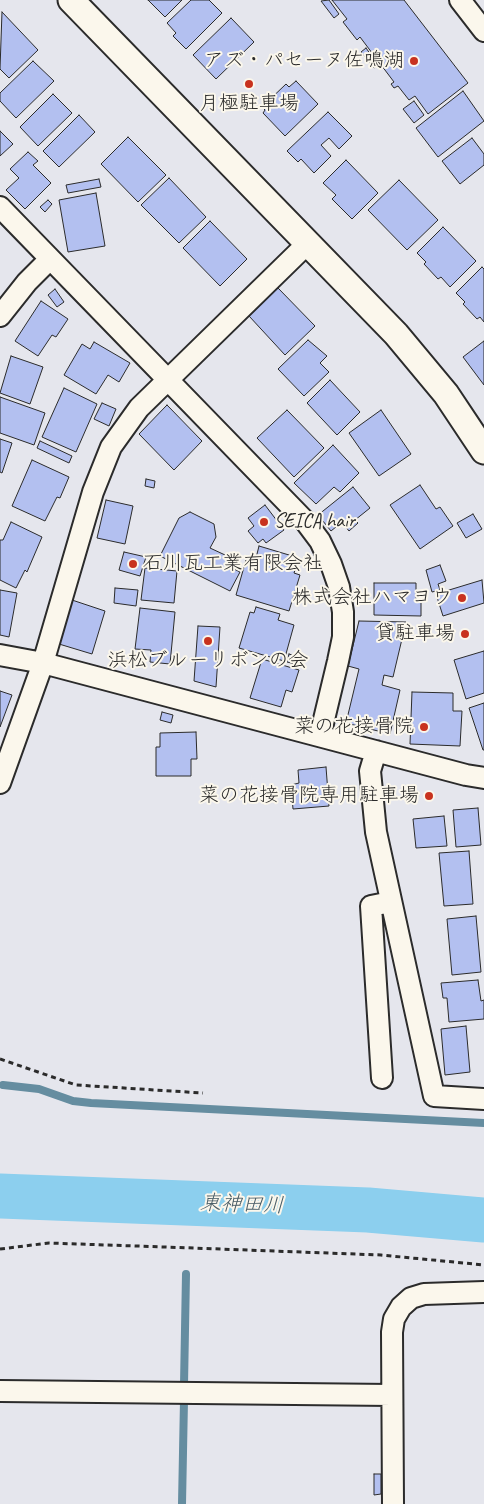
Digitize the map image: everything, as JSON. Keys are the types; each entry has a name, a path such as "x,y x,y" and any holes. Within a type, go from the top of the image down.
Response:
{"street":[{"path":"72,0 308,243 422,364 446,394 484,451"},
{"path":"460,0 484,31"},
{"path":"0,207 305,521 320,541 339,587 343,612 343,637 320,736"},
{"path":"0,783 43,663 101,469 124,427 168,380 308,243"},
{"path":"0,316 27,282 50,259"},
{"path":"0,655 43,663 484,778"},
{"path":"376,751 370,771 376,832 434,1096 484,1099"},
{"path":"382,1078 371,906 391,902"},
{"path":"393,1504 392,1332 394,1319 401,1307 411,1298 424,1294 484,1292"},
{"path":"0,1391 392,1395"}],"path":[{"path":"0,1059 76,1085 203,1093"},
{"path":"0,1249 49,1243 381,1255 484,1265"}],"building":[{"path":"148,0 182,0 165,17"},
{"path":"191,0 209,0 222,13 186,49 173,36 176,33 167,23"},
{"path":"329,0 339,14 334,18 321,1"},
{"name":"アズ・パセーヌ佐鳴湖","path":"332,0 404,0 468,83 428,114 415,96 409,100 398,86 394,88 391,84 394,82 360,37 357,40 343,22 347,19"},
{"path":"2,12 38,50 9,78 0,69"},
{"path":"231,18 254,42 216,79 193,55"},
{"path":"366,48 378,65 374,68 361,52"},
{"path":"33,61 54,81 16,118 0,101 0,93"},
{"path":"296,81 318,104 285,136 263,113 265,110 262,107 286,84 289,87"},
{"path":"463,91 484,121 438,157 416,128"},
{"path":"53,94 72,113 38,146 20,127"},
{"path":"414,101 424,115 414,123 403,109"},
{"path":"328,112 352,136 339,149 329,138 321,145 331,156 314,173 301,159 298,162 287,151"},
{"path":"79,115 95,132 59,167 43,151"},
{"path":"0,131 13,144 0,156"},
{"path":"128,137 166,175 138,202 101,164"},
{"path":"472,138 484,154 484,165 460,184 442,161"},
{"path":"28,152 38,161 33,165 51,183 25,209 6,190 19,178 10,169"},
{"path":"346,160 378,193 352,219 332,199 336,195 323,183"},
{"path":"169,178 206,217 179,243 141,205"},
{"path":"99,179 101,187 68,193 66,185"},
{"path":"399,180 438,220 407,250 368,210"},
{"path":"96,193 105,246 68,252 59,200"},
{"path":"48,200 52,204 45,212 40,207"},
{"path":"210,221 247,259 220,286 183,248"},
{"path":"443,227 476,261 450,287 441,277 438,279 417,253"},
{"path":"482,267 484,269 484,322 480,317 477,319 456,293"},
{"path":"278,288 315,326 285,355 249,316"},
{"path":"55,289 64,302 57,307 48,295"},
{"path":"41,301 68,319 56,337 52,335 38,356 15,341"},
{"path":"308,340 327,356 320,363 329,372 304,396 278,369"},
{"path":"484,341 484,385 463,357"},
{"path":"94,342 130,363 119,382 108,375 96,394 64,375 82,344 90,349"},
{"path":"11,356 43,367 30,404 0,393"},
{"path":"330,380 360,412 337,435 307,403"},
{"path":"64,388 97,404 76,452 42,437"},
{"path":"0,397 45,413 34,445 0,433"},
{"path":"102,403 116,409 109,426 94,419"},
{"path":"167,405 202,441 174,470 139,434"},
{"path":"287,410 324,448 294,477 257,438"},
{"path":"381,410 411,454 379,476 349,433"},
{"path":"0,439 12,443 2,473 0,472"},
{"path":"40,441 72,456 69,463 37,448"},
{"path":"333,445 359,473 340,492 334,487 316,504 294,483"},
{"path":"32,460 69,477 60,498 57,497 45,521 12,506"},
{"path":"146,479 155,481 154,488 145,486"},
{"path":"420,485 436,509 440,507 453,526 420,549 390,505"},
{"path":"353,487 370,508 355,520 358,523 349,531 342,522 331,531 318,515"},
{"path":"106,500 133,506 125,544 97,538"},
{"name":"SEICA hair","path":"265,505 284,530 266,543 263,539 258,543 248,531 254,526 248,518"},
{"path":"190,512 214,524 216,537 210,548 238,561 234,569 240,572 230,591 160,556 179,518"},
{"path":"473,514 482,529 466,538 457,523"},
{"path":"11,522 42,537 27,572 25,570 16,588 0,580 0,540 3,540"},
{"path":"259,546 299,558 294,573 300,575 289,611 236,595 246,560 255,562"},
{"path":"124,552 146,557 140,576 119,570"},
{"path":"440,565 446,581 438,584 440,590 432,592 426,570"},
{"path":"145,568 177,571 174,603 141,600"},
{"path":"482,580 484,603 443,616 436,594"},
{"path":"374,583 416,583 416,600 421,600 421,616 374,615"},
{"path":"115,588 138,590 136,606 114,603"},
{"path":"0,590 17,593 9,637 0,635"},
{"path":"72,600 105,611 92,654 59,644"},
{"path":"256,607 280,614 278,620 294,625 284,661 239,648 250,612 254,613"},
{"path":"140,608 175,612 170,664 150,662 151,650 135,649"},
{"path":"359,621 406,622 393,677 384,675 382,685 400,690 390,734 346,723 359,669 348,666"},
{"path":"198,626 220,627 216,687 194,681"},
{"path":"484,651 484,693 466,699 454,660"},
{"path":"289,654 302,658 300,665 287,662"},
{"path":"262,659 299,670 292,692 286,690 281,707 250,698"},
{"path":"0,691 12,695 0,727"},
{"path":"412,692 453,693 453,711 462,711 460,746 410,744"},
{"path":"484,703 484,750 483,750 469,708"},
{"path":"162,712 173,715 171,723 160,720"},
{"path":"196,732 197,759 191,759 191,776 156,776 156,747 160,747 160,733"},
{"path":"326,767 329,806 293,809 291,785 299,783 298,770"},
{"path":"478,808 481,845 456,847 453,810"},
{"path":"444,816 447,846 416,848 413,819"},
{"path":"469,851 473,904 444,906 439,853"},
{"path":"476,916 481,972 452,975 447,919"},
{"path":"478,980 481,1001 484,1000 484,1019 449,1022 447,998 443,998 441,983"},
{"path":"466,1026 470,1072 445,1075 441,1029"},
{"path":"374,1474 381,1474 381,1494 374,1495"}],"waterway":[{"path":"3,1085 39,1089 73,1101 91,1103 484,1123"},
{"name":"東神田川","path":"0,1196 368,1210 484,1220"},
{"path":"184,1385 186,1274"},
{"path":"182,1504 184,1400"}],"place":[{"name":"アズ・パセーヌ佐鳴湖","path":"414,61"},
{"name":"月極駐車場","path":"249,84"},
{"name":"SEICA hair","path":"264,522"},
{"name":"石川瓦工業有限会社","path":"133,564"},
{"name":"株式会社ハマヨウ","path":"462,598"},
{"name":"貸駐車場","path":"465,634"},
{"name":"浜松ブルーリボンの会","path":"208,641"},
{"name":"菜の花接骨院","path":"424,727"},
{"name":"菜の花接骨院専用駐車場","path":"429,796"}]}
